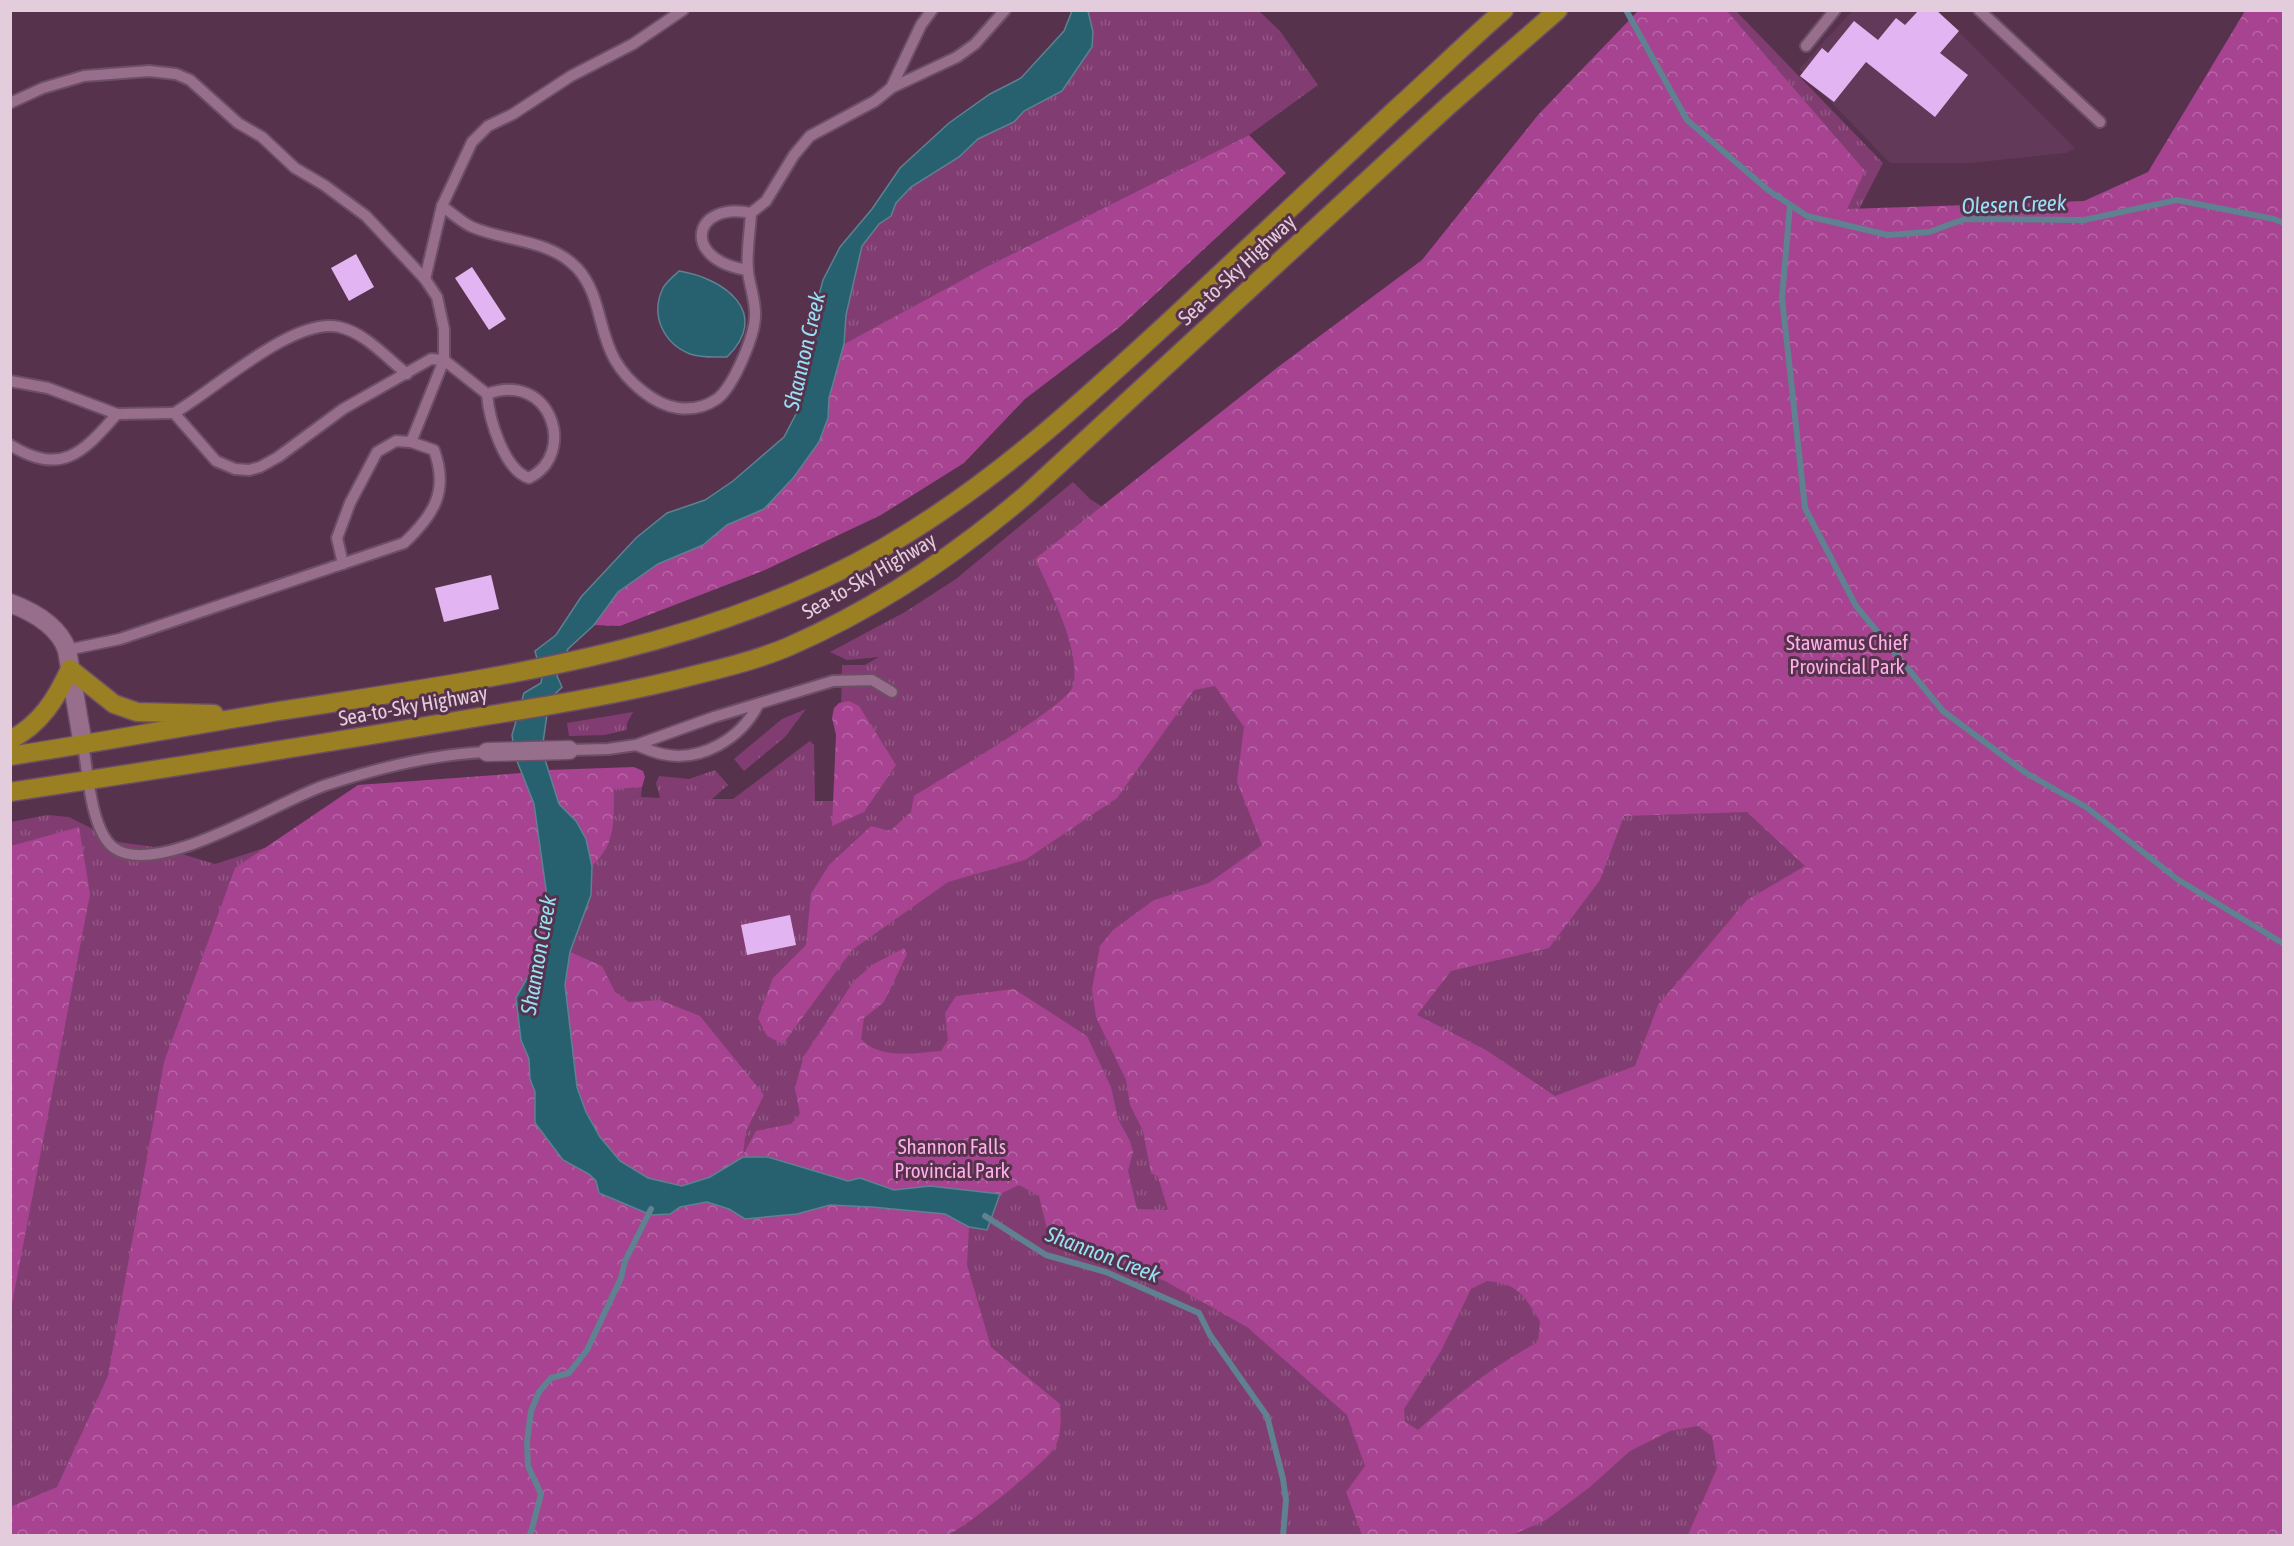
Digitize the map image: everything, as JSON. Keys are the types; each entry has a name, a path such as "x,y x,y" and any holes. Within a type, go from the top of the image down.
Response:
{"highway":[{"name":"Sea-to-Sky Highway","path":"10,756 267,713 450,686 574,660 671,636 760,605 883,548 955,502 1026,449 1098,388 1504,10"},
{"name":"Sea-to-Sky Highway","path":"10,792 500,714 643,688 728,666 788,647 842,621 919,578 977,536 1026,495 1448,106 1558,10"},
{"path":"10,740 24,733 42,716 56,699 70,669 114,704 137,712 267,713"}],"street":[{"path":"10,603 41,619 62,637 67,651 83,745"},
{"path":"487,752 569,750"}],"lane":[{"path":"424,279 442,206 472,142 488,126 513,114 571,76 633,44 683,10"},
{"path":"891,88 921,25 932,10"},
{"path":"442,206 470,226 504,238 538,245 561,255 576,267 592,292 615,360 633,382 657,402 669,407 689,409 705,406 719,397 728,385 741,362 755,318 748,270 751,213 766,201 794,155 810,136 875,101 891,88 957,57 975,44 1005,10"},
{"path":"1806,46 1835,10"},
{"path":"1979,10 2100,122"},
{"path":"10,103 43,88 84,76 148,71 176,74 190,80 237,123 262,137 295,168 324,185 366,216 424,279 437,297 442,318 444,360 411,442"},
{"path":"748,270 733,267 714,258 704,250 701,240 702,230 707,222 720,214 737,210 751,213"},
{"path":"10,381 48,388 117,414 174,413 281,341 325,325 350,330 407,374"},
{"path":"174,413 216,461 234,469 249,470 279,457 343,409 432,359 444,360 487,394 489,414 511,466 520,475 529,478 539,473 554,450 555,436 550,418 539,400 524,391 503,388 487,394"},
{"path":"10,445 31,458 57,462 94,441 117,414"},
{"path":"67,651 120,639 343,564 404,543 428,521 440,491 440,466 434,450 411,442 396,441 377,452 350,503 337,538 343,564"},
{"path":"569,750 608,749 636,745 833,681 860,678 872,680 892,692"},
{"path":"636,745 676,756 708,750 723,745 740,730 758,705"},
{"path":"83,745 99,830 105,840 126,854 139,856 168,852 218,834 327,784 425,759 487,752"}],"shaded area":[{"path":"1852,11 1938,11 2075,148 2066,153 1971,163 1890,163 1799,69"}],"green space":[{"path":"1088,11 1259,11 1280,31 1318,85 1249,135 984,268 844,344 846,315 862,246 879,224 891,216 896,203 911,187 959,157 978,139 1014,122 1024,111 1062,91 1093,31"},
{"name":"Stawamus Chief Provincial Park","path":"1638,11 1727,11 1865,171 1847,209 2084,201 2148,172 2245,11 2283,11 2283,1535 1688,1535 1717,1468 1712,1436 1698,1426 1670,1431 1630,1451 1590,1487 1546,1520 1512,1535 1362,1535 1346,1492 1365,1466 1347,1415 1247,1327 1165,1281 1048,1233 1039,1196 1019,1185 1000,1194 930,1186 894,1191 860,1179 848,1181 768,1156 743,1157 710,1177 682,1186 648,1178 620,1161 600,1137 586,1112 577,1087 565,985 570,952 602,966 615,992 629,1002 660,1000 700,1016 764,1095 746,1131 743,1155 756,1131 791,1124 800,1114 795,1088 804,1056 854,981 872,965 904,948 907,954 884,1002 864,1018 861,1039 869,1046 888,1053 941,1051 948,1040 945,1013 956,996 1014,989 1087,1036 1111,1087 1118,1119 1130,1141 1133,1152 1128,1171 1137,1209 1168,1210 1158,1177 1151,1173 1143,1131 1130,1105 1126,1080 1096,1017 1092,989 1100,946 1113,930 1154,900 1209,883 1262,845 1237,782 1244,727 1215,686 1194,690 1117,798 1025,860 948,882 852,950 783,1044 767,1036 758,1018 773,978 806,945 811,894 829,865 871,826 890,831 911,812 914,796 1027,725 1066,696 1073,686 1075,672 1069,639 1035,559 1278,367 1422,260 1538,115","holes":["1747,812 1805,866 1747,900 1658,1005 1635,1066 1555,1096 1486,1050 1417,1015 1451,971 1549,948 1600,880 1624,816","1487,1281 1506,1285 1519,1292 1540,1321 1538,1342 1475,1382 1418,1430 1405,1422 1404,1409 1441,1351 1471,1289"]},
{"name":"Shannon Falls Provincial Park","path":"1642,11 1736,11 1883,163 1855,217 2283,1535 11,1536 11,822 47,815 69,817 118,842 162,848 215,864 435,793 613,797 614,788 642,787 641,797 660,798 656,783 659,776 689,779 715,770 728,785 712,799 733,799 810,741 814,745 815,801 839,801 842,665 865,665 879,657 847,660 830,652 905,612 956,579 1073,482 1090,499 1135,528 1417,267"},
{"path":"1249,135 1286,173 1121,326 1025,399 964,463 881,515 765,570 620,626 594,625 618,592 658,564 703,545 727,525 764,509 794,477 819,442 828,418 829,398 844,344 984,268"},
{"path":"849,701 859,706 896,765 864,812 832,826 836,735 832,718 834,708 839,703"},
{"path":"806,709 785,737 744,771 734,759 782,719"},
{"path":"633,712 627,723 627,730 604,735 569,736 567,723"},
{"path":"634,767 643,771 645,777 642,787 614,789 610,840 592,866 586,839 576,821 559,804 548,770"},
{"path":"522,773 534,804 541,836 551,925 547,943 516,998 521,1040 529,1059 530,1079 535,1092 535,1122 563,1160 589,1174 596,1181 670,1214 680,1207 707,1202 729,1209 745,1219 797,1214 830,1205 945,1214 969,1227 967,1265 991,1347 1060,1404 1061,1422 1053,1450 1002,1496 947,1535 11,1536 10,1507 57,1487 108,1376 164,1062 235,868 358,785"},
{"path":"79,827 90,894 11,1309 11,846"}],"water":[{"path":"1072,11 1088,11 1093,32 1092,47 1062,91 1024,111 1014,122 978,139 959,157 911,187 896,203 891,216 879,224 862,246 846,315 844,344 829,398 828,418 819,442 794,477 764,509 727,525 703,545 658,564 618,592 594,625 568,649 557,676 562,687 549,700 542,750 559,804 576,821 586,839 592,866 591,895 570,952 565,985 577,1087 586,1112 600,1137 620,1161 648,1178 682,1186 710,1177 743,1157 768,1157 848,1181 860,1178 894,1190 930,1186 1000,1194 987,1230 969,1227 945,1214 830,1205 797,1214 745,1219 729,1209 707,1202 680,1207 670,1214 651,1215 599,1193 596,1181 589,1174 563,1160 535,1123 535,1092 530,1079 529,1059 521,1040 516,998 547,943 551,925 534,804 515,756 512,735 524,693 541,683 542,677 535,651 556,635 581,597 636,538 667,513 705,500 733,481 784,437 798,410 807,370 813,317 823,280 840,247 872,209 900,168 949,123 990,94 1021,78 1064,31"},
{"path":"679,271 712,281 737,300 743,312 745,326 740,341 727,357 703,357 690,354 673,343 666,335 659,318 659,298 664,286"}],"building":[{"path":"1919,10 1936,10 1959,31 1940,53 1968,75 1935,117 1866,62 1834,102 1800,76 1822,48 1828,53 1854,21 1878,40 1896,18 1905,25"},
{"path":"356,254 374,287 349,301 331,268"},
{"path":"472,267 506,319 489,330 455,278"},
{"path":"491,575 499,609 444,622 435,588"},
{"path":"790,915 796,945 747,955 741,925"}],"waterway":[{"name":"Olesen Creek","path":"1626,10 1687,120 1768,190 1807,216 1888,235 1929,232 1965,219 2084,220 2177,200 2274,219 2284,223"},
{"path":"1790,205 1782,298 1805,508 1856,606 1943,711 2026,773 2086,807 2177,879 2284,944"},
{"path":"530,1536 541,1494 528,1466 527,1442 531,1411 539,1392 551,1378 569,1373 587,1350 621,1278 625,1261 651,1209"},
{"name":"Shannon Creek","path":"985,1216 1046,1255 1106,1272 1199,1313 1210,1335 1267,1416 1286,1500 1283,1536"}]}
